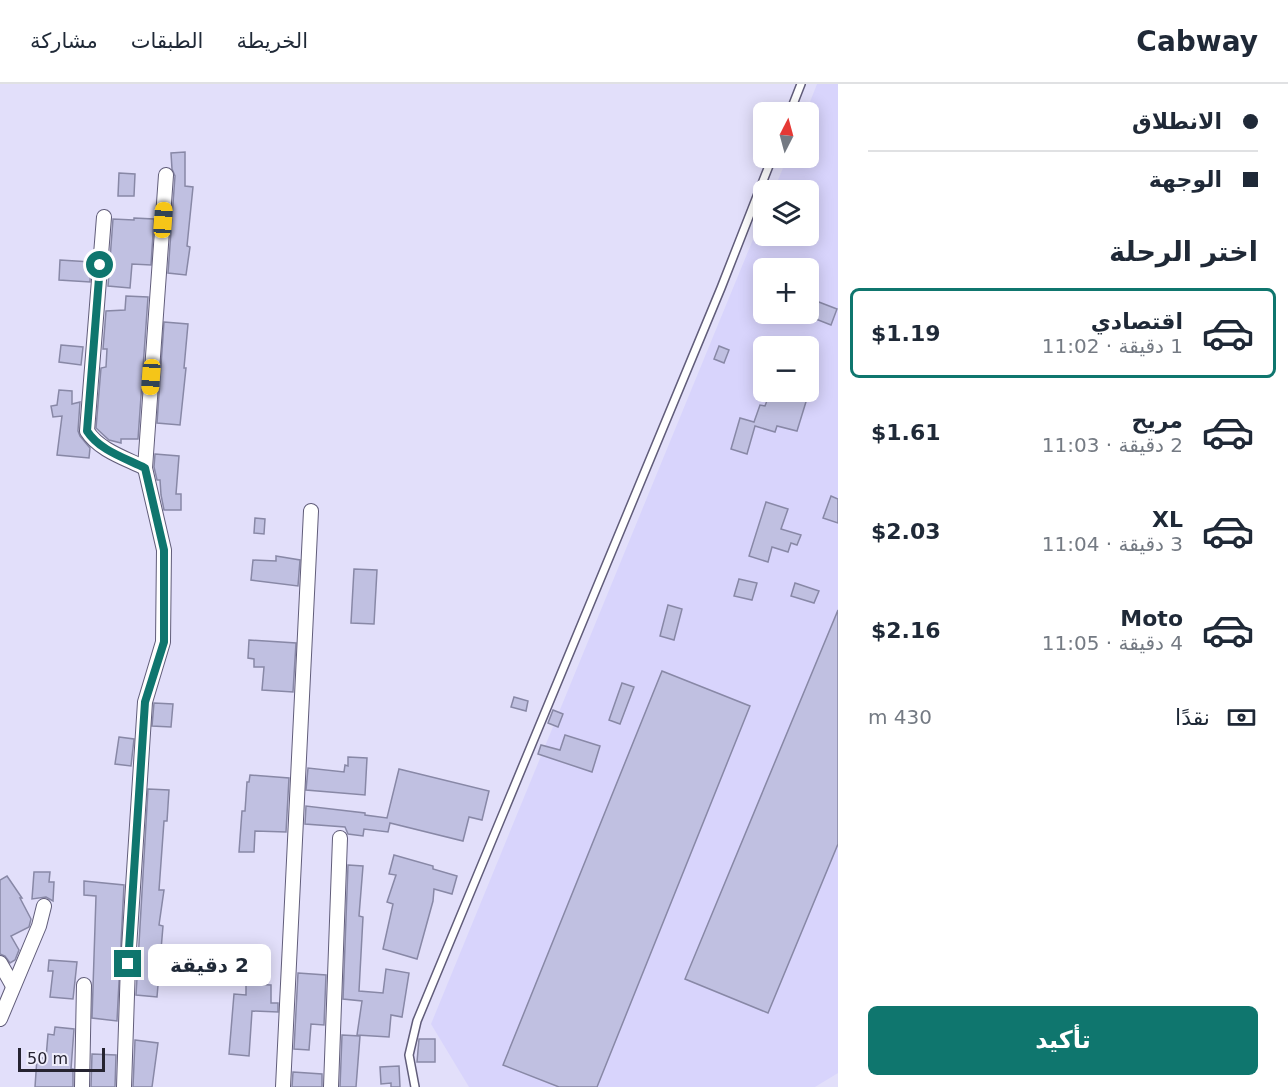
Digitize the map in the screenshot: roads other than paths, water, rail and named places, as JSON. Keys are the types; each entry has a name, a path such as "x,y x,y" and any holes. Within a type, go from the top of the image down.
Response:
{"street":[{"path":"124,1087 128,964 145,702 164,642 164,550 145,468 166,175"},
{"path":"104,217 87,431 93,440 103,447 145,468"},
{"path":"284,1087 311,511"},
{"path":"331,1087 340,838"},
{"path":"0,1019 39,926 44,906"},
{"path":"0,963 13,986"},
{"path":"82,1087 84,985"}],"lane":[{"path":"794,102 801,84"},
{"path":"416,1087 409,1055 417,1021 717,299 768,168"}]}
